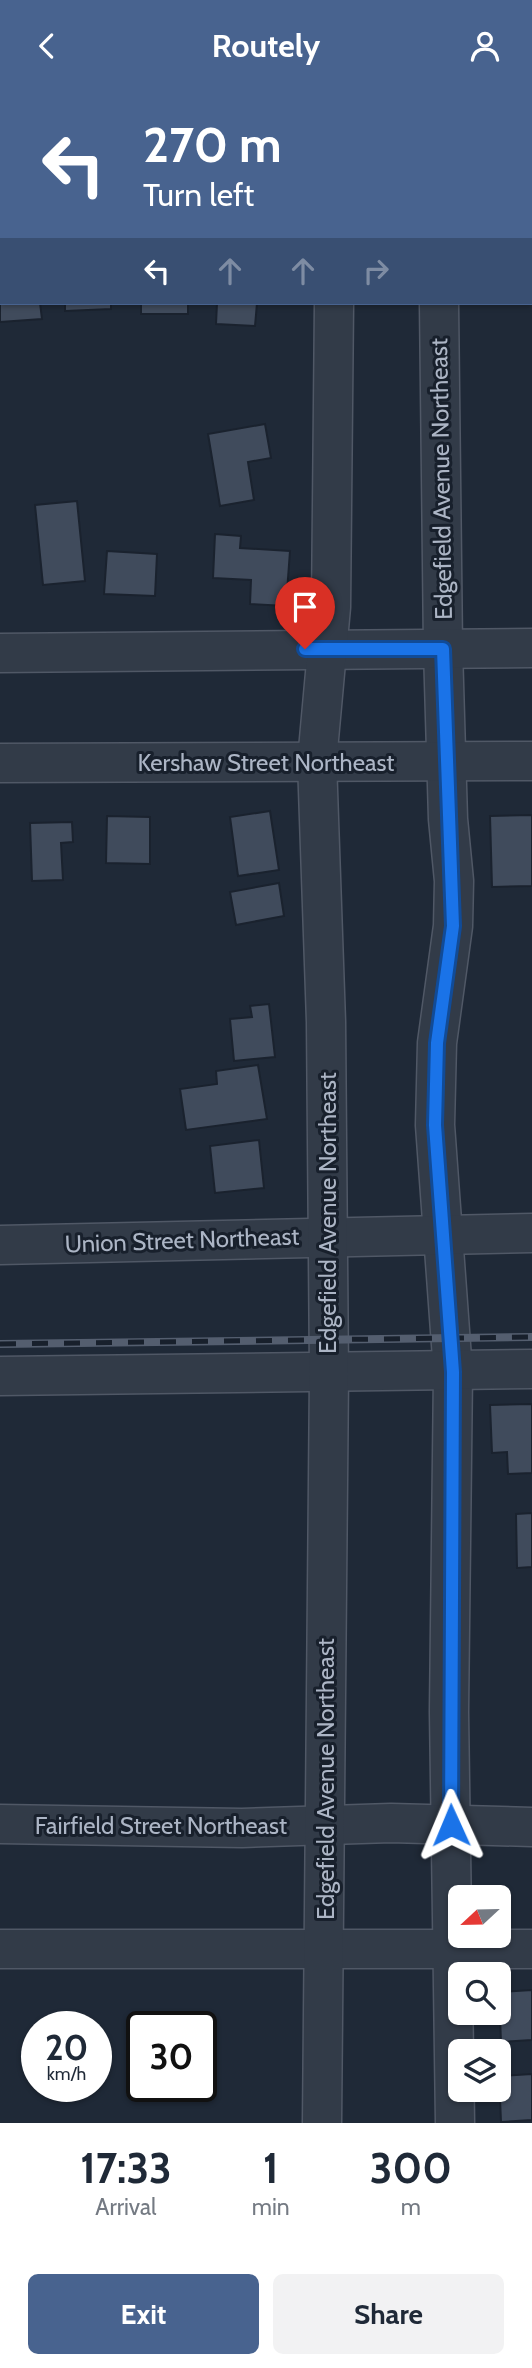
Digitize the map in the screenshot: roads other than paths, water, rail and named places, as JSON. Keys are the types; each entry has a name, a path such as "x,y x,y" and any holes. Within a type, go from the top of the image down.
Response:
{"street":[{"name":"Edgefield Avenue Northeast","path":"322,2123 329,1374 326,1021 317,761 328,649 334,305"},
{"name":"Edgefield Avenue Northeast","path":"439,305 443,649 453,926 437,1043 435,1125 453,1372 451,1825 455,2123"},
{"path":"0,653 532,648"},
{"name":"Kershaw Street Northeast","path":"0,763 532,761"},
{"name":"Union Street Northeast","path":"0,1245 532,1233"},
{"path":"0,1376 329,1374 532,1369"},
{"name":"Fairfield Street Northeast","path":"0,1824 242,1828 532,1826"},
{"path":"0,1949 532,1949"}],"railway":[{"path":"0,1344 532,1337"}]}
